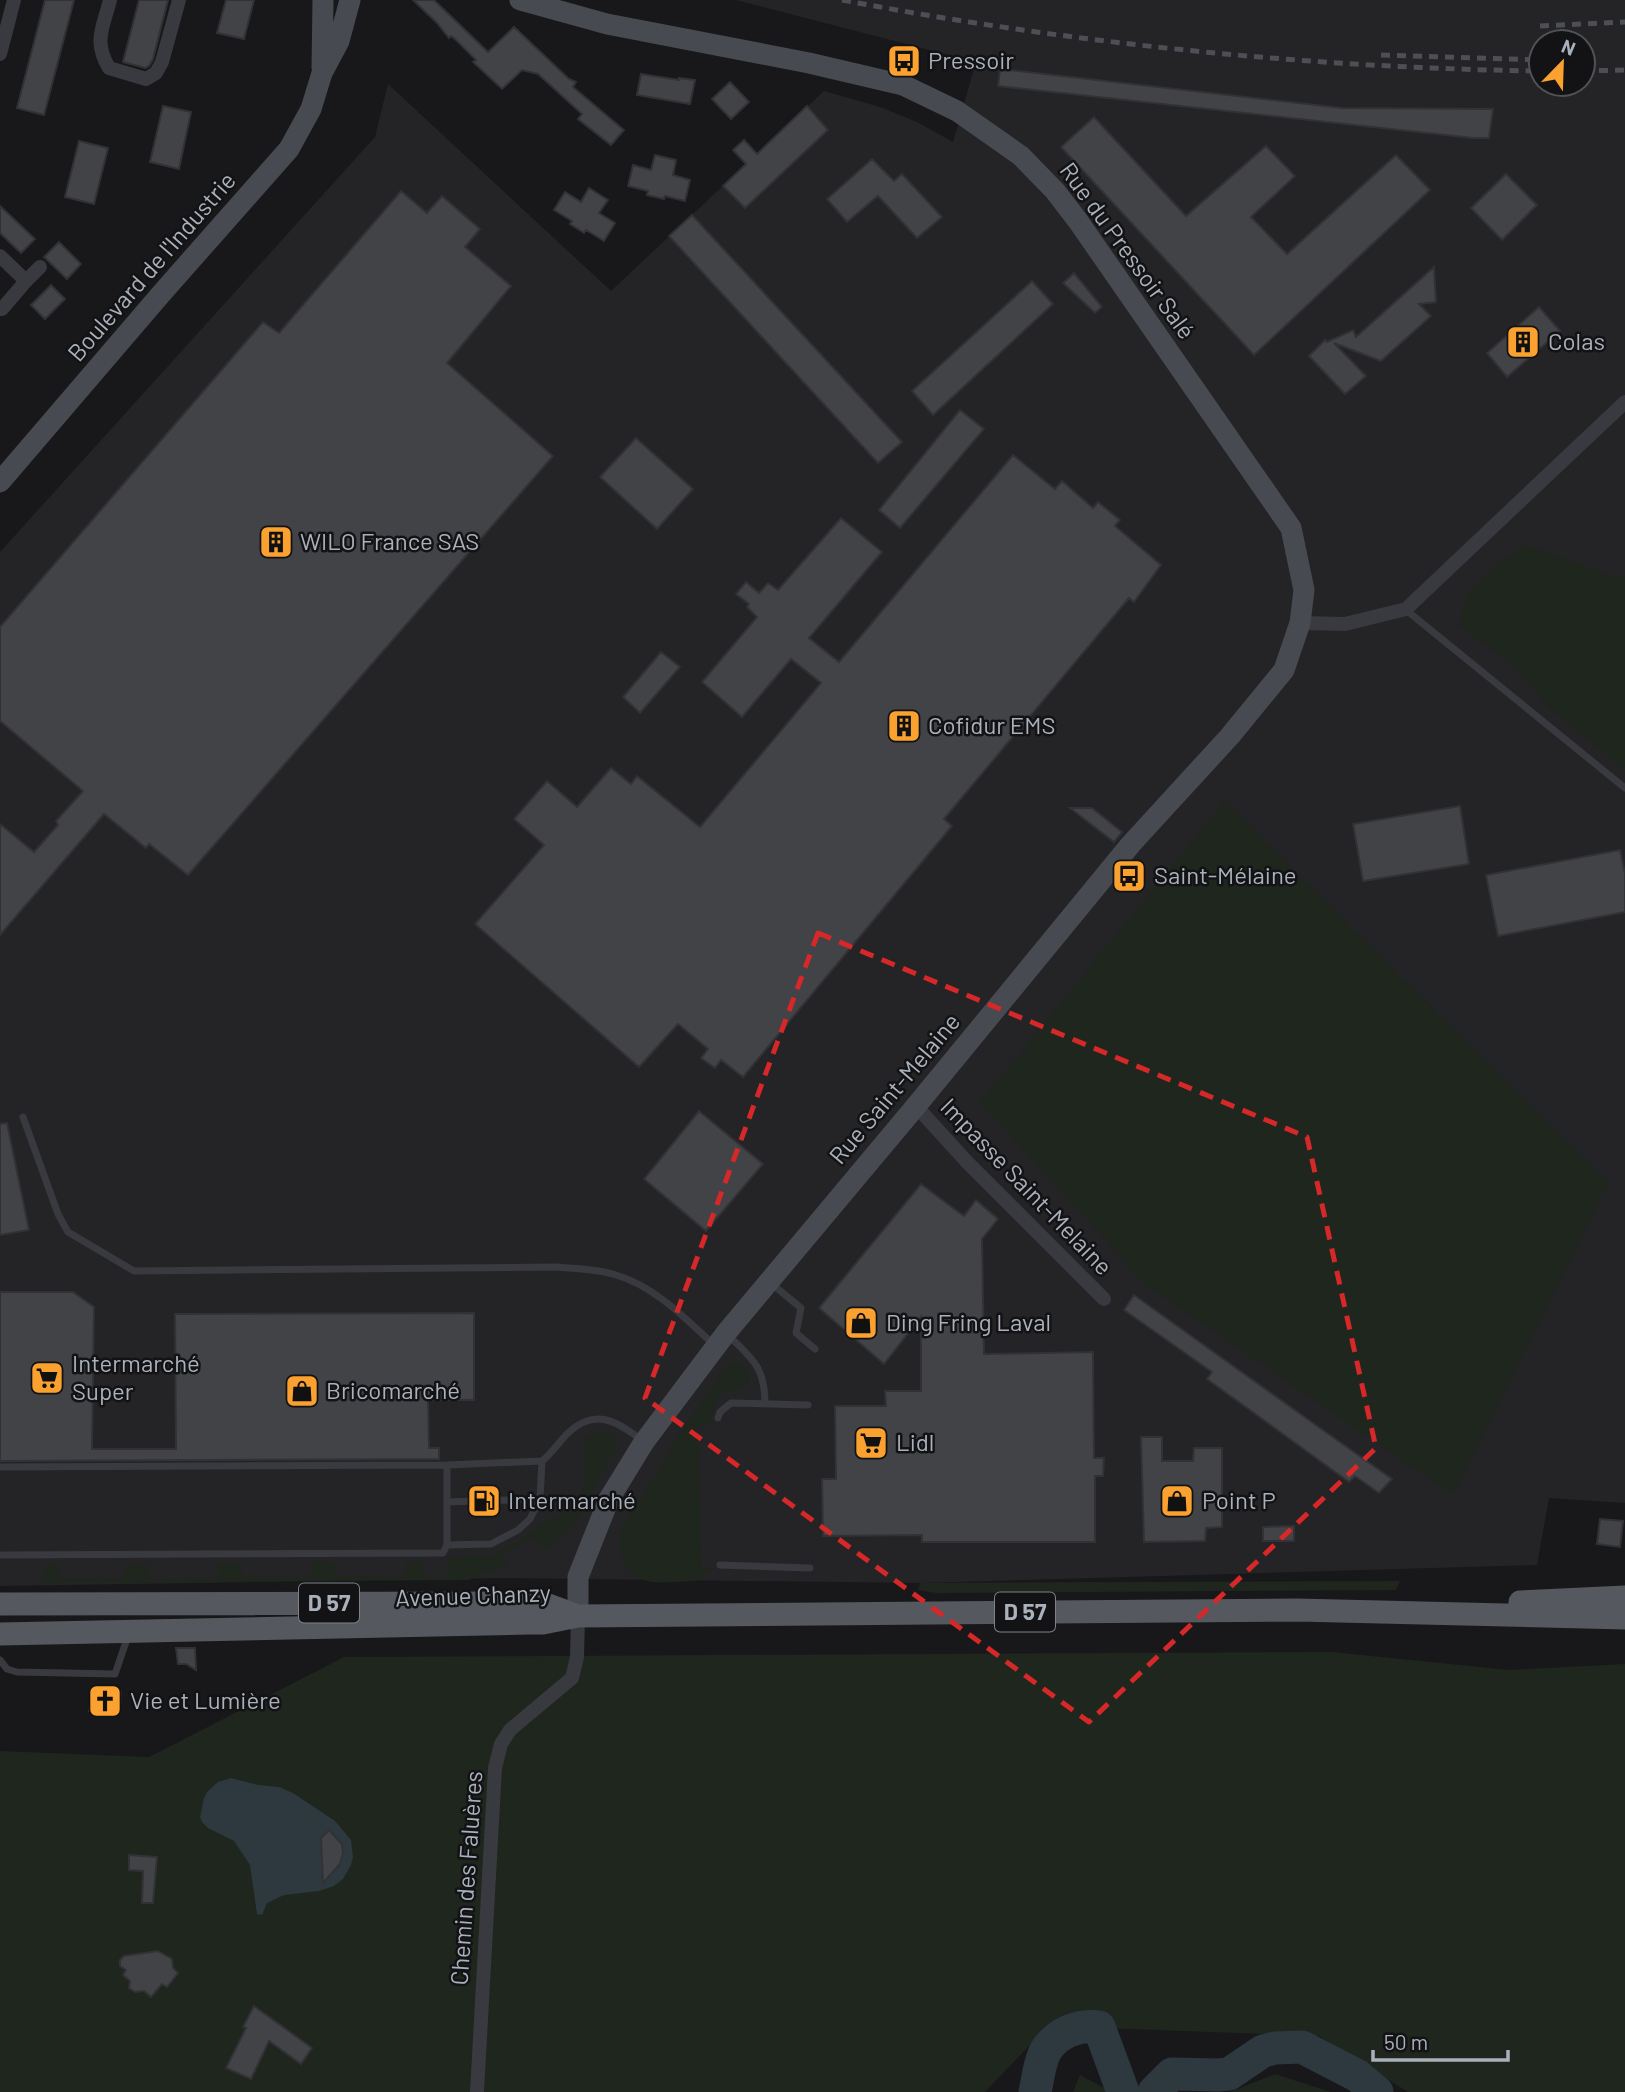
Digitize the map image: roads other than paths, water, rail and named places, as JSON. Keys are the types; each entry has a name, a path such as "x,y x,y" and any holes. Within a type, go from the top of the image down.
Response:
{"main road":[{"name":"Boulevard de l'Industrie","path":"321,73 323,0"},
{"name":"Boulevard de l'Industrie","path":"0,482 289,149 311,109 321,73 338,41 350,0"},
{"name":"Rue du Pressoir Salé","path":"520,0 607,24 821,66 902,85 957,111 1021,156 1055,191 1078,221 1292,528 1304,590 1300,623"},
{"name":"Rue Saint-Melaine","path":"578,1616 578,1577 613,1490 644,1442 721,1340 1131,845 1230,736 1284,670 1300,623"},
{"name":"D 57","path":"578,1616 1297,1610 1625,1597"},
{"name":"Avenue Chanzy","path":"0,1604 544,1603 578,1616"},
{"name":"D 57","path":"1297,1610 1625,1618"},
{"name":"Avenue Chanzy","path":"0,1634 543,1623 578,1616"}],"street":[{"path":"0,54 14,0"},
{"path":"110,0 99,42 102,56 109,68 146,79 156,73 162,62 178,0"},
{"path":"0,256 26,281"},
{"path":"2,309 40,267"},
{"path":"1300,623 1345,624 1406,609 1625,401"},
{"name":"Impasse Saint-Melaine","path":"916,1106 967,1162 1104,1299"},
{"name":"Chemin des Faluères","path":"478,2092 495,1768 500,1744 510,1730 572,1678 577,1657 578,1616"}],"lane":[{"path":"1406,609 1625,788"},
{"path":"23,1117 58,1214 68,1232 134,1271 557,1267 617,1275 640,1286 755,1363 763,1376 765,1404"},
{"path":"769,1282 801,1308 796,1333 815,1349"},
{"path":"718,1418 720,1412 731,1403 808,1405"},
{"path":"0,1467 447,1465 542,1461 569,1432 582,1424 603,1419 618,1422 644,1442"},
{"path":"447,1545 491,1544 518,1530 530,1519 540,1499 542,1461"},
{"path":"0,1555 443,1553 447,1545 447,1465"},
{"path":"447,1502 540,1499"},
{"path":"720,1565 810,1568"},
{"path":"0,1660 7,1669 17,1672 115,1674 129,1632"}],"waterway":[{"path":"1035,2092 1041,2061 1050,2045 1069,2031 1091,2026 1099,2027 1123,2092"},
{"path":"1154,2092 1172,2074 1229,2074 1263,2051 1302,2047 1358,2076 1377,2092"}],"railway":[{"path":"842,0 1102,41 1278,59 1527,71"},
{"path":"1540,26 1625,22"},
{"path":"1381,55 1527,60"},
{"path":"1597,71 1625,70"}],"place":[{"name":"Pressoir","path":"904,61"},
{"name":"Colas","path":"1523,342"},
{"name":"WILO France SAS","path":"276,542"},
{"name":"Cofidur EMS","path":"904,726"},
{"name":"Saint-Mélaine","path":"1129,876"},
{"name":"Ding Fring Laval","path":"861,1323"},
{"name":"Intermarché Super","path":"47,1378"},
{"name":"Bricomarché","path":"302,1391"},
{"name":"Lidl","path":"871,1443"},
{"name":"Intermarché","path":"484,1501"},
{"name":"Point P","path":"1177,1501"},
{"name":"Vie et Lumière","path":"105,1701"}]}
